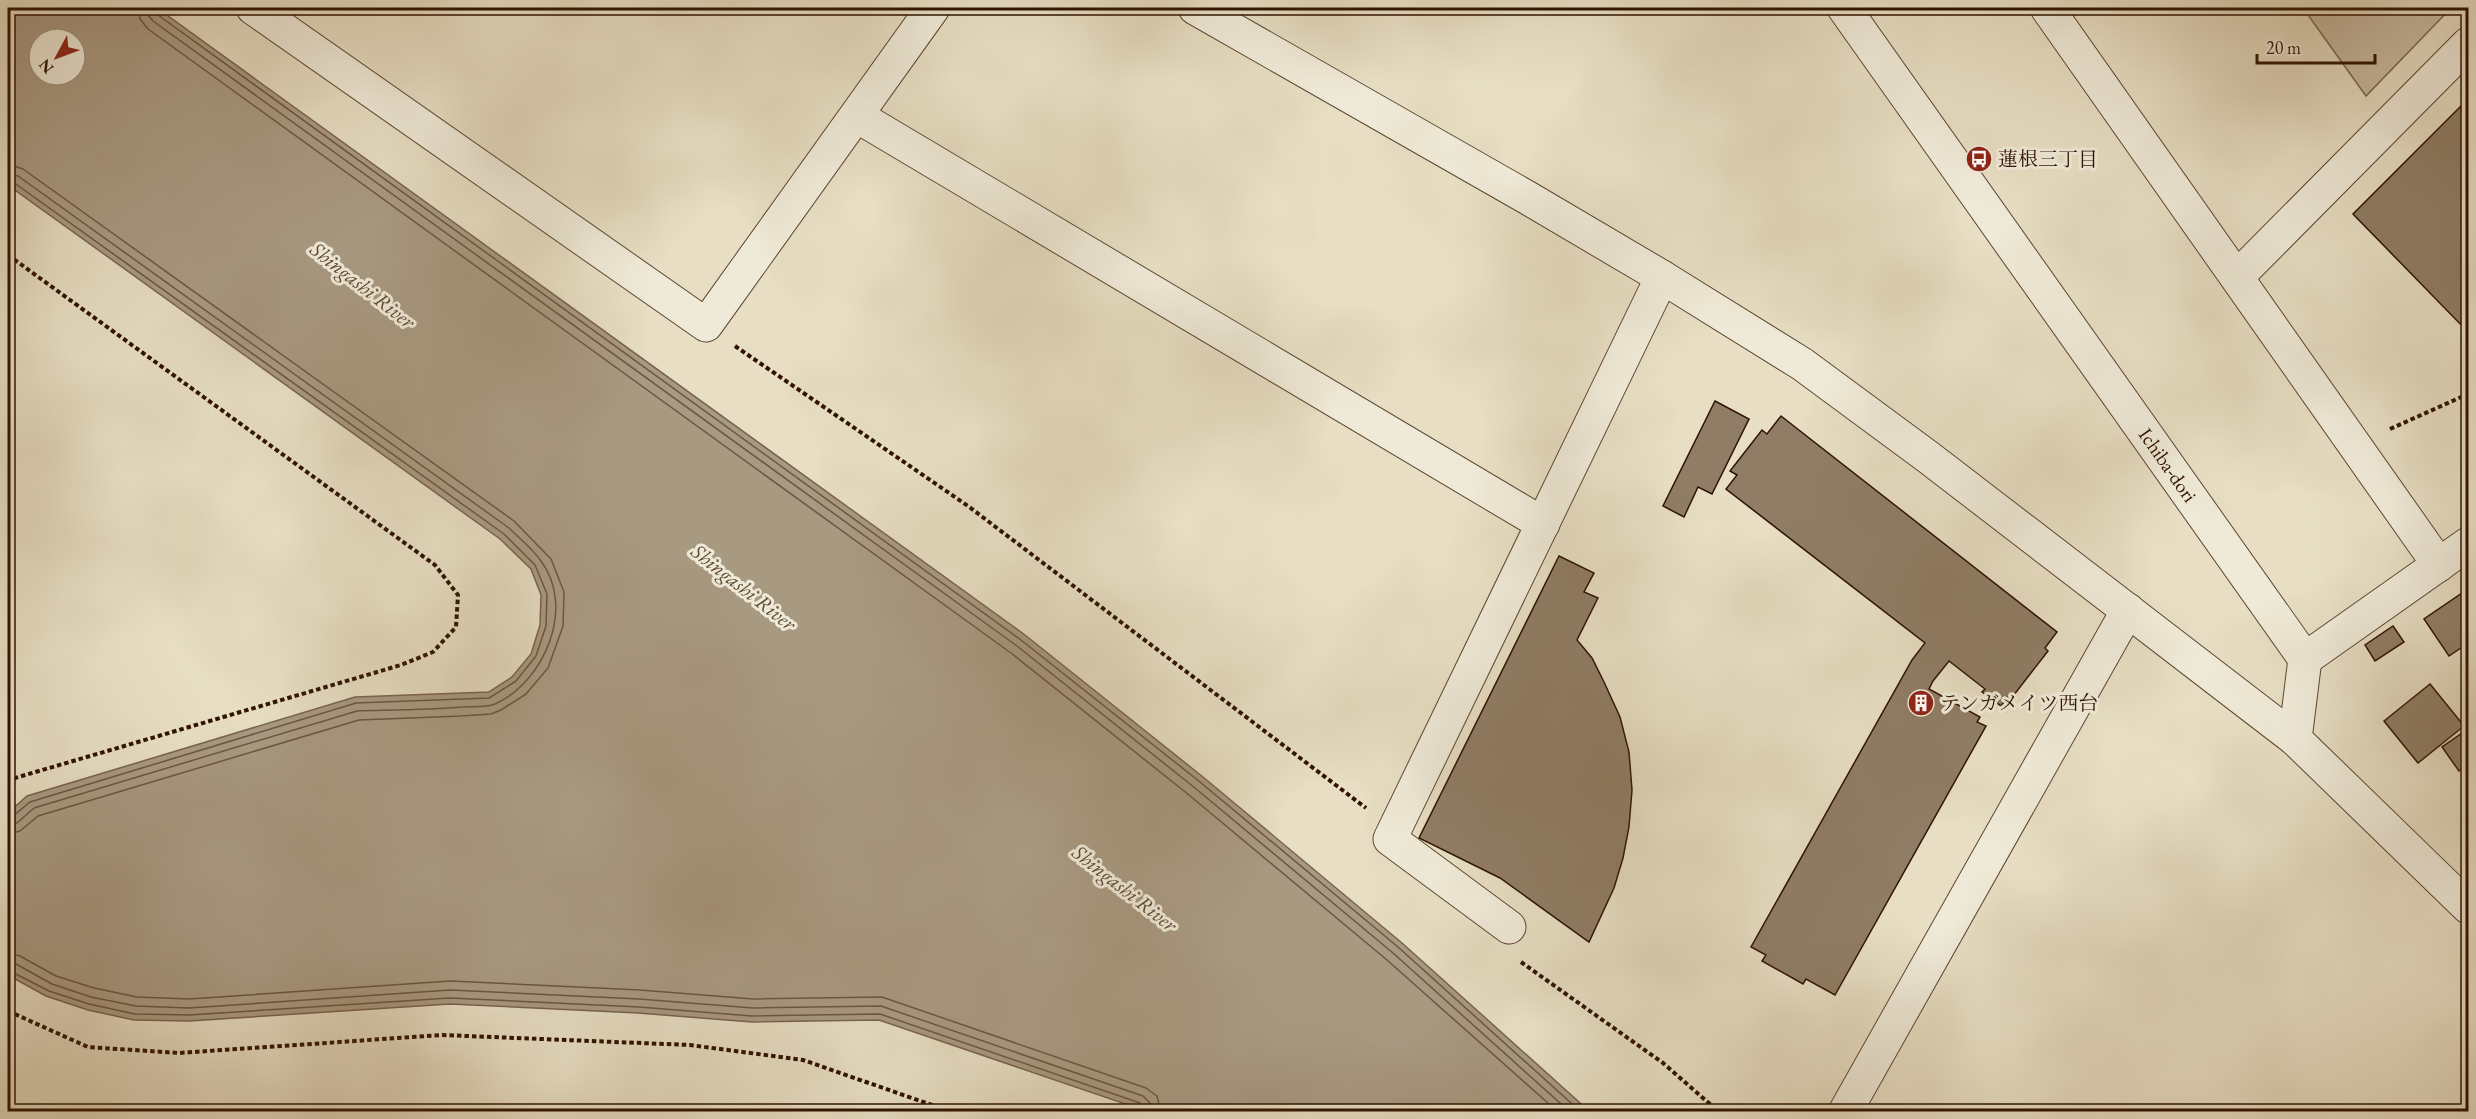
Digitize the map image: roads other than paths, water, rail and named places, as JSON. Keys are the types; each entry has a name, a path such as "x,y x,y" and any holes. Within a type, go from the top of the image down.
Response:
{"street":[{"path":"253,8 706,325 933,8"},
{"path":"1195,8 1662,278 1802,364 2295,739 2469,907"},
{"name":"Ichiba-dori","path":"1844,8 2305,659"},
{"path":"2047,8 2439,565"},
{"path":"2237,276 2469,44"},
{"path":"857,116 1543,524"},
{"path":"1509,927 1390,839 1662,278"},
{"path":"2295,739 2305,659 2469,544"},
{"path":"1845,1112 2128,610"}],"water":[{"name":"Shingashi River","path":"8,8 157,8 1025,635 1203,777 1402,943 1589,1111 1146,1111 879,1020 752,1022 638,1013 450,1004 189,1021 134,1020 88,1010 46,996 8,975 8,813 27,796 355,697 489,692 512,677 531,654 540,625 541,595 531,569 500,539 8,185"}],"place":[{"name":"蓮根三丁目","path":"1979,159"},
{"name":"テンガメイツ西台","path":"1921,703"}]}
